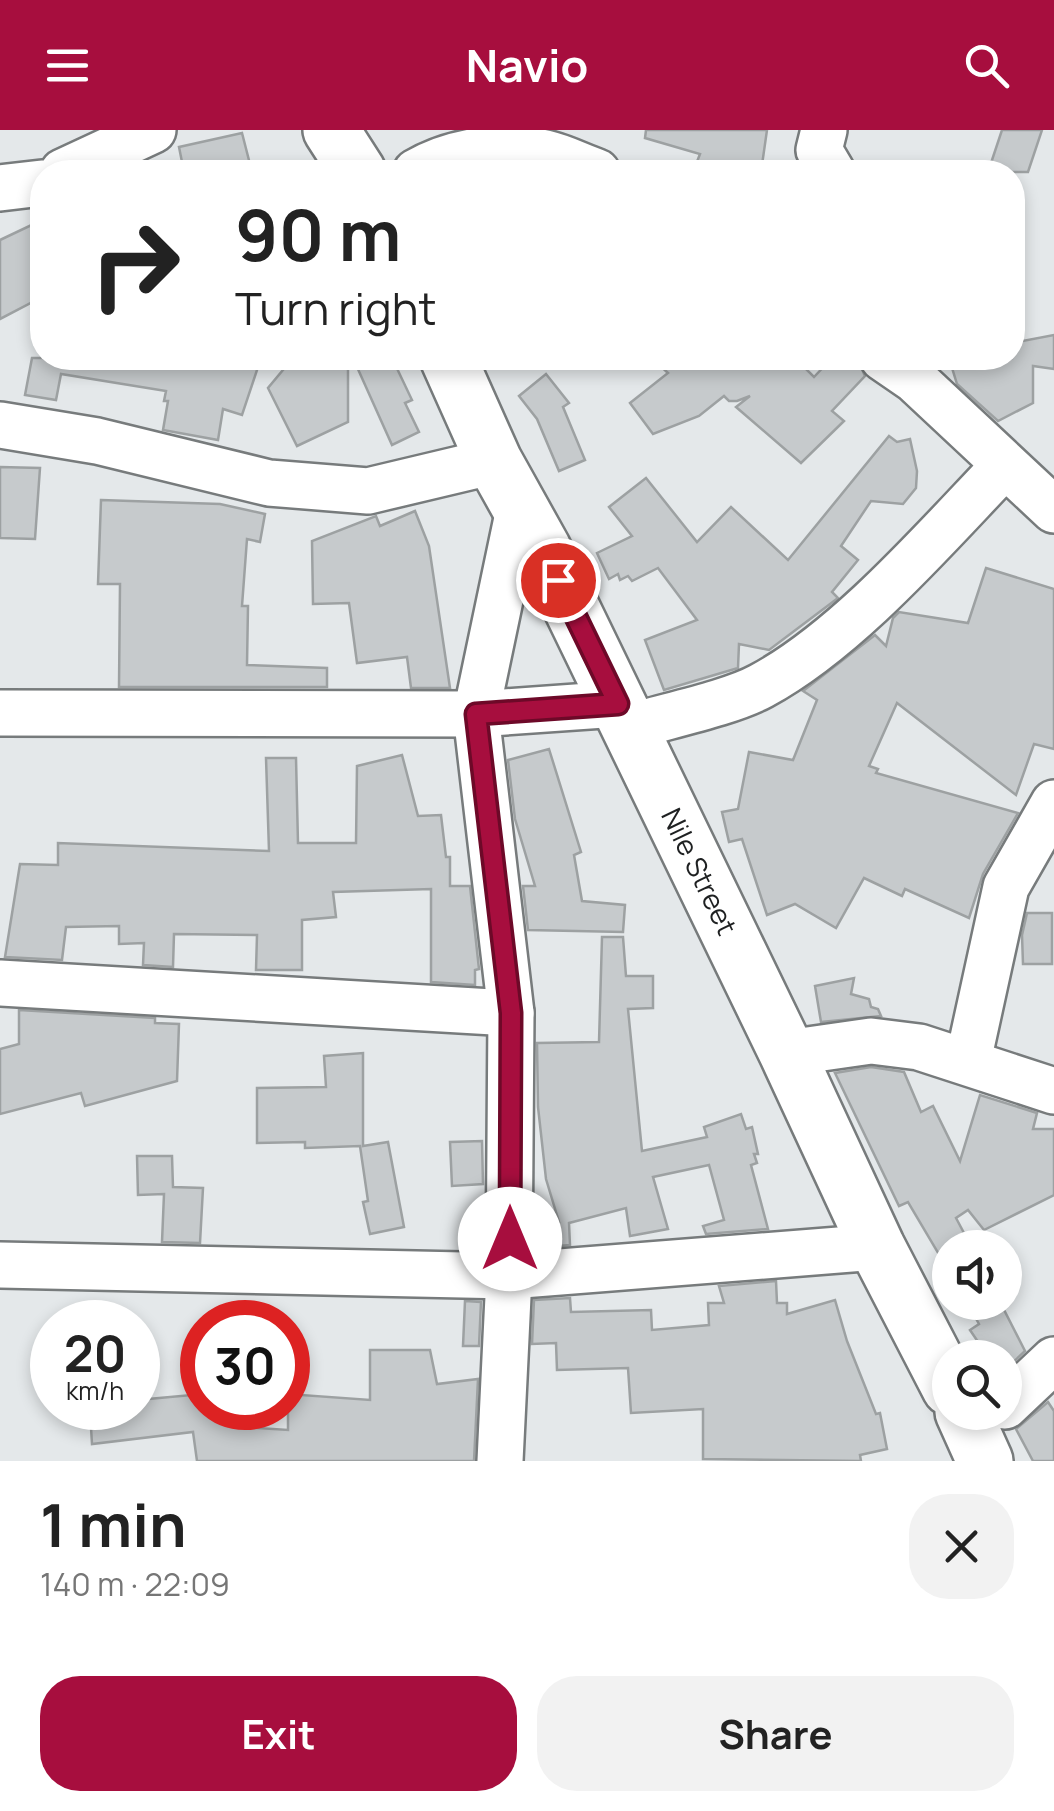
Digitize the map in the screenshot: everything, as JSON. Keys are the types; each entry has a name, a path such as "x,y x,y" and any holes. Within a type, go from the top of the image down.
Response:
{"main road":[{"path":"330,130 350,160"},
{"name":"Nile Street","path":"453,370 494,461 543,548 787,1053 877,1247 932,1340"}],"street":[{"path":"89,160 153,130"},
{"path":"824,130 819,150 825,160"},
{"path":"436,160 507,149 546,153 565,160"},
{"path":"0,188 30,184"},
{"path":"900,370 1054,510"},
{"path":"0,425 97,442 270,483 368,491 494,461"},
{"path":"0,713 624,716 760,687 822,643 892,582 1004,466"},
{"path":"500,1461 509,1276 511,1013 476,714 519,508"},
{"path":"968,1061 1006,887 1054,803"},
{"path":"0,984 511,1013"},
{"path":"787,1053 871,1041 919,1047 1054,1092"},
{"path":"0,1264 509,1276 877,1247"},
{"path":"1022,1385 1054,1360"}],"building":[{"path":"646,130 767,130 763,160 698,160 700,154 645,138"},
{"path":"1002,130 1042,130 1028,172 1025,160 992,160"},
{"path":"242,133 249,160 182,160 179,147"},
{"path":"30,226 30,303 0,319 0,240"},
{"path":"1054,335 1054,369 1033,366 1033,403 998,421 957,384 953,370 1025,370 1025,341"},
{"path":"30,369 257,370 242,415 223,409 218,440 163,430 166,391 61,374 56,400 25,395"},
{"path":"283,370 348,370 348,422 297,446 268,388"},
{"path":"358,370 398,370 412,400 405,403 419,432 392,445"},
{"path":"665,370 807,370 814,377 821,370 862,370 865,376 832,411 844,421 801,463 736,407 750,396 729,401 724,396 699,416 653,434 630,403 668,373"},
{"path":"546,374 569,403 563,407 585,460 559,471 537,419 519,396"},
{"path":"889,436 897,442 910,439 917,471 916,488 903,504 871,501 841,546 858,560 832,592 838,598 769,650 739,644 738,668 664,690 645,640 697,620 658,568 632,581 628,576 620,580 618,574 609,579 597,553 632,536 609,507 646,478 697,542 731,507 788,560"},
{"path":"0,467 40,468 35,539 0,538"},
{"path":"101,500 220,504 265,514 260,542 247,539 242,606 248,606 247,665 327,668 327,687 119,687 120,584 98,584"},
{"path":"415,511 429,546 450,688 411,688 407,657 357,663 349,603 313,604 312,541 376,516 380,526"},
{"path":"986,568 1054,589 1054,749 1034,744 1016,795 897,703 869,766 878,769 876,773 1018,813 983,874 969,918 905,889 902,896 864,878 836,928 795,904 767,915 742,839 729,842 722,812 738,809 749,752 793,760 817,700 803,691 875,635 886,646 893,618 899,612 968,623"},
{"path":"549,749 581,852 574,855 582,901 625,905 623,932 528,930 523,886 535,886 515,819 508,760"},
{"path":"402,755 418,816 441,815 446,857 450,857 450,886 470,886 479,969 475,970 475,985 431,982 431,889 333,892 336,917 302,920 302,970 256,970 257,935 174,934 173,967 143,965 144,943 119,944 119,926 66,927 62,960 5,957 20,864 58,865 58,843 269,851 266,758 296,758 298,843 356,843 357,766"},
{"path":"1027,913 1052,913 1052,964 1023,964 1022,935"},
{"path":"602,937 623,937 626,976 653,976 653,1008 628,1009 642,1151 707,1137 704,1127 741,1114 746,1129 752,1127 758,1154 754,1154 757,1163 751,1165 768,1229 706,1234 703,1226 724,1220 709,1165 653,1177 668,1229 630,1236 626,1208 569,1223 570,1245 535,1248 536,1223 559,1222 546,1179 538,1107 537,1043 599,1042"},
{"path":"854,978 851,994 869,999 881,1016 821,1022 815,986"},
{"path":"19,1010 155,1018 155,1023 179,1024 177,1081 85,1106 81,1093 0,1114 0,1049 19,1044"},
{"path":"363,1053 363,1146 388,1142 404,1227 370,1234 363,1202 368,1201 360,1146 305,1148 305,1142 257,1143 257,1088 326,1087 324,1056"},
{"path":"871,1067 904,1072 921,1112 933,1106 960,1161 980,1095 1037,1113 1033,1129 1054,1129 1054,1195 984,1230 968,1210 956,1218 962,1230 932,1230 932,1243 908,1202 899,1206 835,1073"},
{"path":"482,1141 483,1184 452,1186 450,1142"},
{"path":"137,1156 172,1156 173,1187 203,1188 200,1243 162,1242 164,1194 138,1195"},
{"path":"776,1281 777,1303 787,1303 787,1314 835,1300 876,1414 880,1413 887,1449 860,1455 861,1461 703,1459 703,1409 631,1413 628,1368 557,1370 556,1343 532,1344 534,1300 570,1298 571,1312 651,1310 652,1330 709,1325 708,1303 724,1303 719,1286"},
{"path":"465,1301 481,1302 479,1346 463,1346"},
{"path":"977,1320 1009,1320 1019,1340 977,1340 970,1330 979,1324"},
{"path":"370,1350 430,1350 437,1384 478,1379 474,1461 197,1461 193,1432 92,1444 91,1430 160,1430 160,1398 180,1396 180,1430 310,1430 310,1396 370,1400"},
{"path":"1048,1402 1054,1411 1054,1461 1033,1461 1017,1430 1022,1430 1022,1424"}],"route":[{"path":"510,1239 511,1013 476,714 618,704 558,580"}]}
